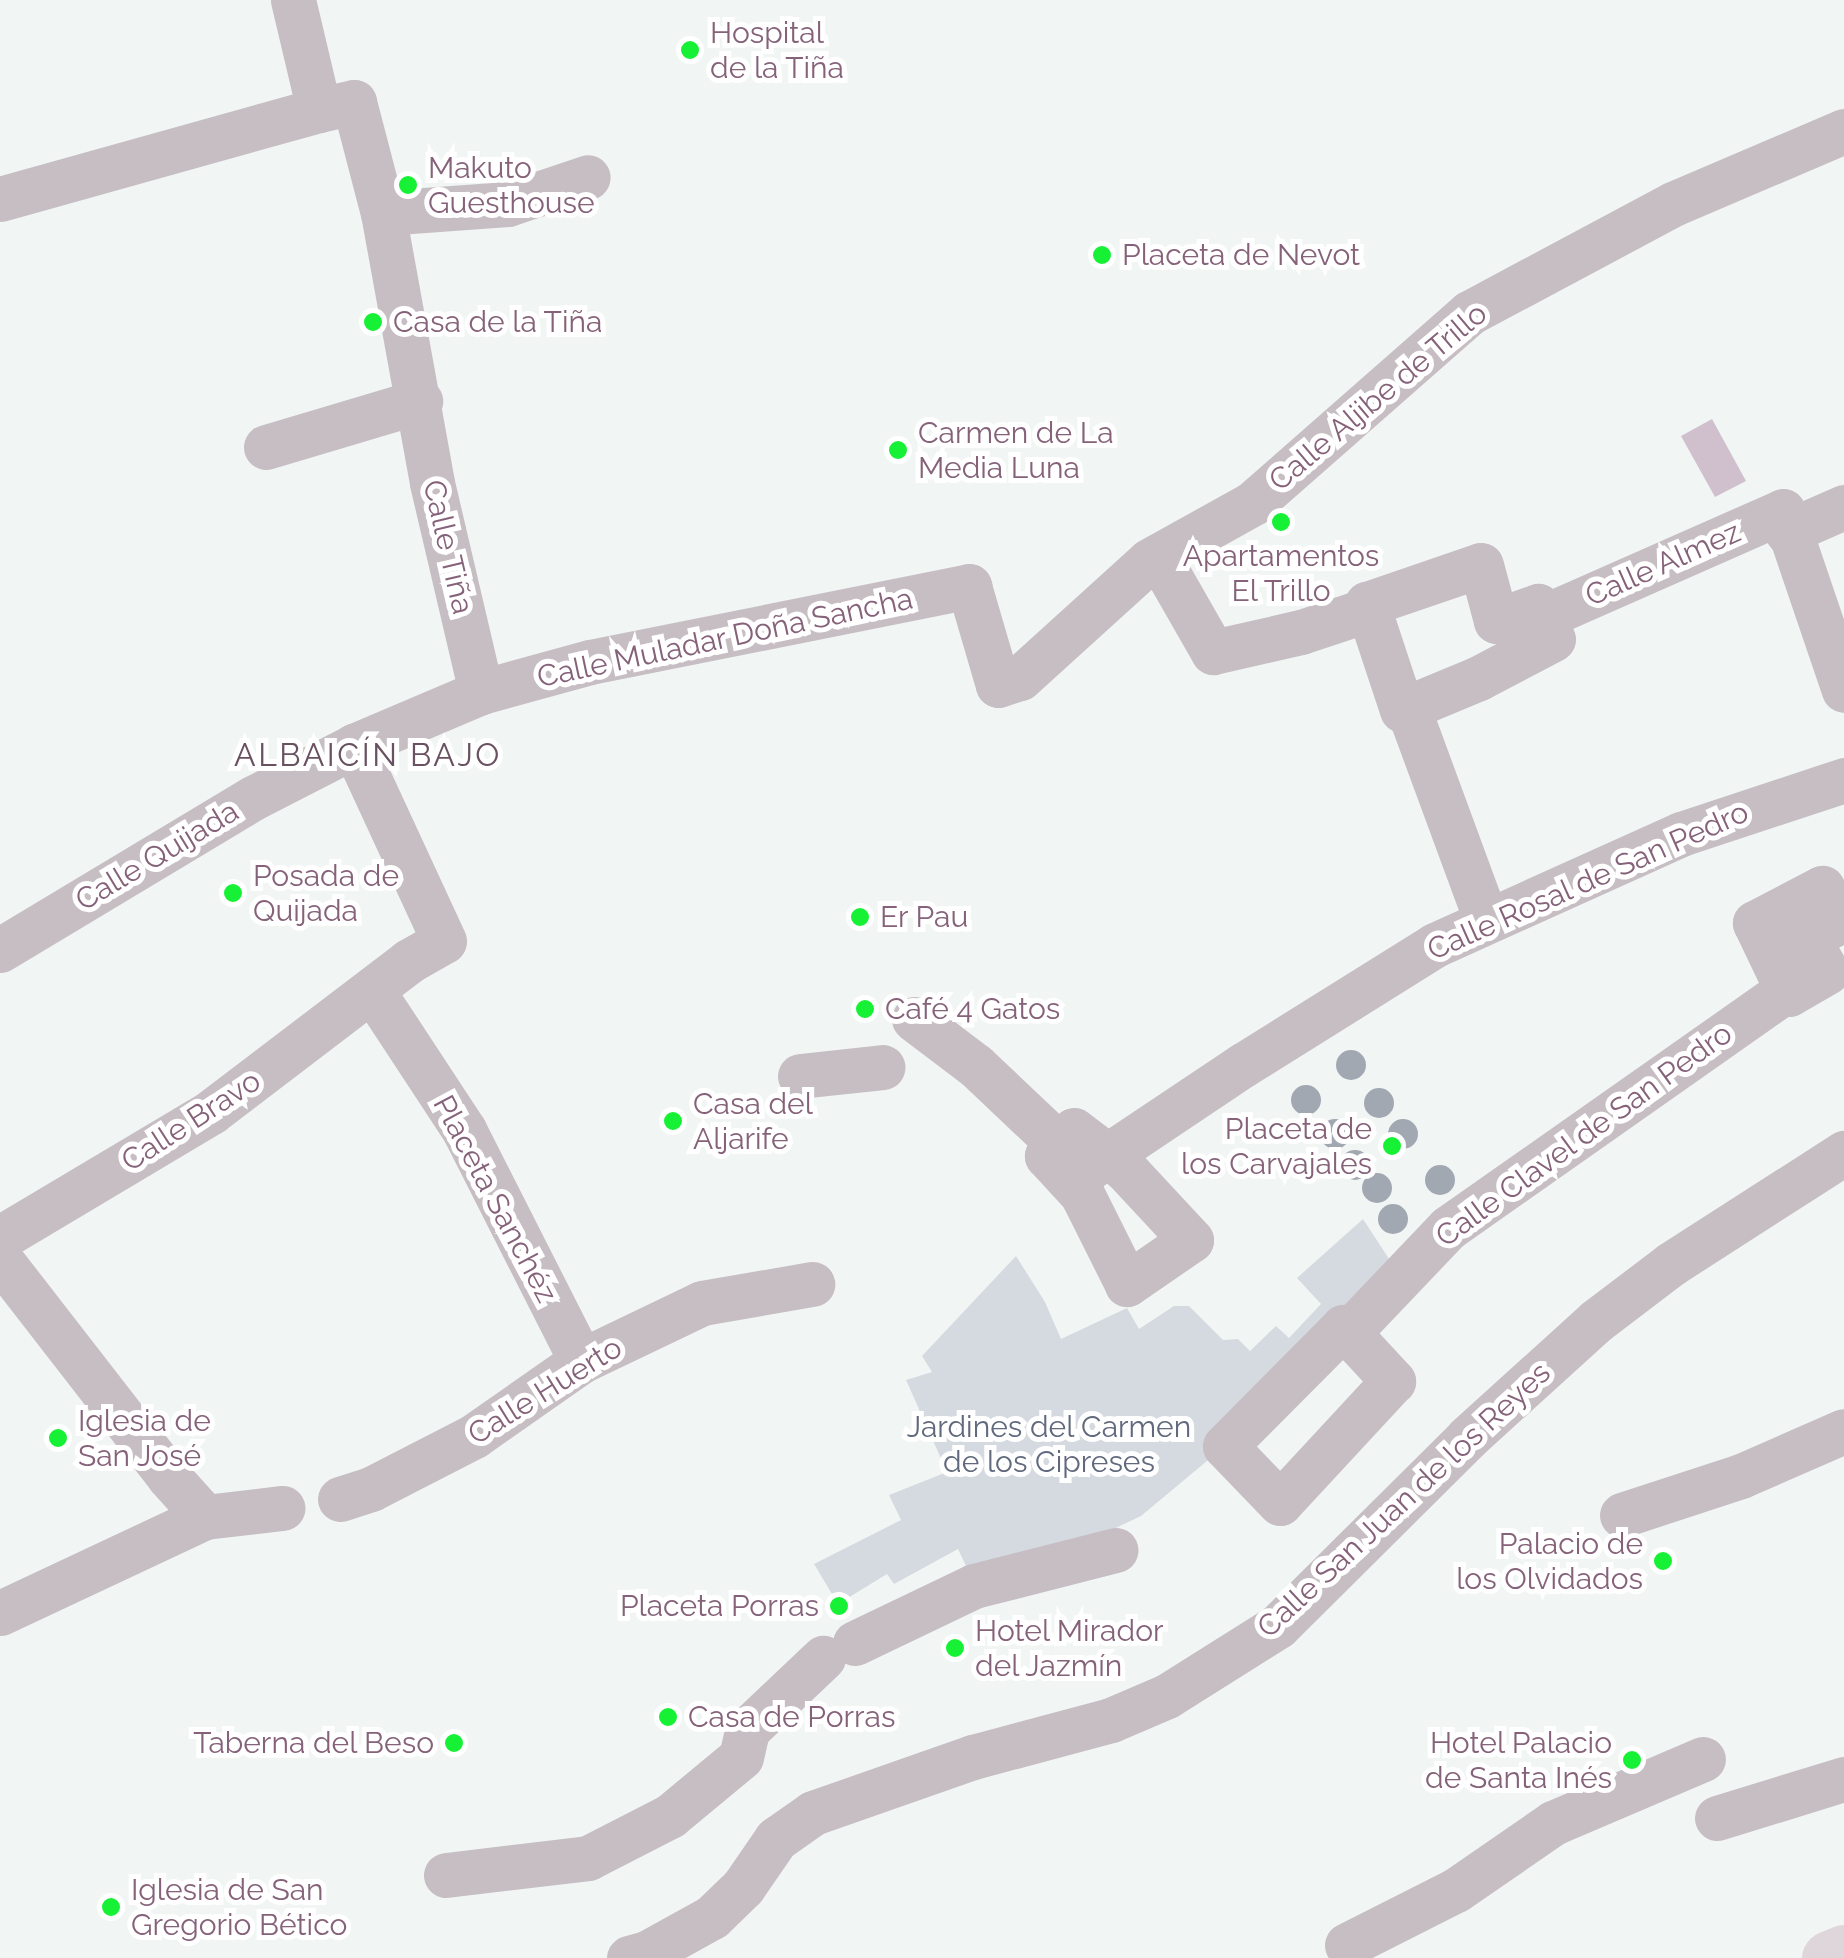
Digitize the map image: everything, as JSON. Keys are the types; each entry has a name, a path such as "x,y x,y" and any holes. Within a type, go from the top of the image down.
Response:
{"street":[{"path":"0,199 319,110 293,0"},
{"name":"Calle Tiña","path":"319,110 354,102 383,212 432,483 481,692"},
{"name":"Calle Aljibe de Trillo","path":"970,586 998,684 1020,678 1158,556 1253,503 1469,313 1651,216 1844,131"},
{"path":"383,212 508,204 588,178"},
{"path":"266,447 420,401"},
{"name":"Calle Almez","path":"1543,617 1785,522 1844,507"},
{"path":"1785,522 1844,690"},
{"path":"1158,556 1213,652 1301,632 1367,610"},
{"path":"1481,564 1496,620 1538,606 1543,617 1553,640 1479,678 1402,710 1367,604 1481,564"},
{"name":"Calle Muladar Doña Sancha","path":"481,692 590,662 970,586"},
{"name":"Calle Quijada","path":"0,950 253,798 354,746 481,692"},
{"path":"1408,708 1486,920"},
{"name":"Calle Bravo","path":"0,1238 211,1112 372,990 444,941 354,746"},
{"name":"Calle Rosal de San Pedro","path":"914,1018 1084,1156 1340,1002 1486,920 1682,834 1844,780"},
{"name":"Calle Clavel de San Pedro","path":"1348,1332 1448,1228 1787,990 1801,934 1835,915"},
{"name":"Placeta Sanchéz","path":"372,990 464,1130 581,1362"},
{"path":"800,1076 883,1067"},
{"name":"Calle San Juan de los Reyes","path":"629,1958 647,1954 712,1918 744,1887 776,1839 813,1813 973,1757 1111,1720 1167,1696 1278,1626 1467,1438 1596,1321 1671,1264 1844,1154"},
{"path":"0,1258 169,1477 206,1517"},
{"name":"Calle Huerto","path":"340,1499 371,1489 474,1436 581,1362 702,1303 812,1284"},
{"path":"1622,1515 1741,1476 1844,1431"},
{"path":"0,1613 206,1517 282,1508"},
{"path":"446,1875 588,1858 670,1816 740,1757 747,1730 839,1651 974,1586 1115,1550"},
{"path":"1347,1945 1456,1890 1553,1822 1703,1760"},
{"path":"1717,1818 1844,1779"},
{"path":"1829,1958 1844,1952"}],"green space":[{"name":"Jardines del Carmen de los Cipreses","path":"1363,1219 1395,1268 1225,1446 1141,1516 1023,1572 973,1581 958,1549 894,1584 887,1574 838,1604 814,1564 901,1520 889,1495 947,1472 906,1380 932,1372 922,1356 1016,1256 1045,1302 1061,1339 1127,1308 1139,1329 1174,1306 1189,1306 1223,1340 1238,1339 1250,1351 1276,1326 1289,1338 1321,1304 1297,1278"}],"shaded area":[{"path":"1712,419 1746,481 1715,497 1681,436"}],"place":[{"name":"Hospital de la Tiña","path":"690,50"},
{"name":"Makuto Guesthouse","path":"408,185"},
{"name":"Placeta de Nevot","path":"1102,255"},
{"name":"Casa de la Tiña","path":"373,322"},
{"name":"Carmen de La Media Luna","path":"898,450"},
{"name":"Apartamentos El Trillo","path":"1281,522"},
{"name":"Posada de Quijada","path":"233,893"},
{"name":"Er Pau","path":"860,917"},
{"name":"Café 4 Gatos","path":"865,1009"},
{"name":"Casa del Aljarife","path":"673,1121"},
{"name":"Placeta de los Carvajales","path":"1392,1146"},
{"name":"Iglesia de San José","path":"58,1438"},
{"name":"Palacio de los Olvidados","path":"1663,1561"},
{"name":"Placeta Porras","path":"839,1606"},
{"name":"Hotel Mirador del Jazmín","path":"955,1648"},
{"name":"Casa de Porras","path":"668,1717"},
{"name":"Taberna del Beso","path":"454,1743"},
{"name":"Hotel Palacio de Santa Inés","path":"1632,1760"},
{"name":"Iglesia de San Gregorio Bético","path":"111,1907"}],"district":[{"name":"ALBAICÍN BAJO","path":"368,755"}]}
